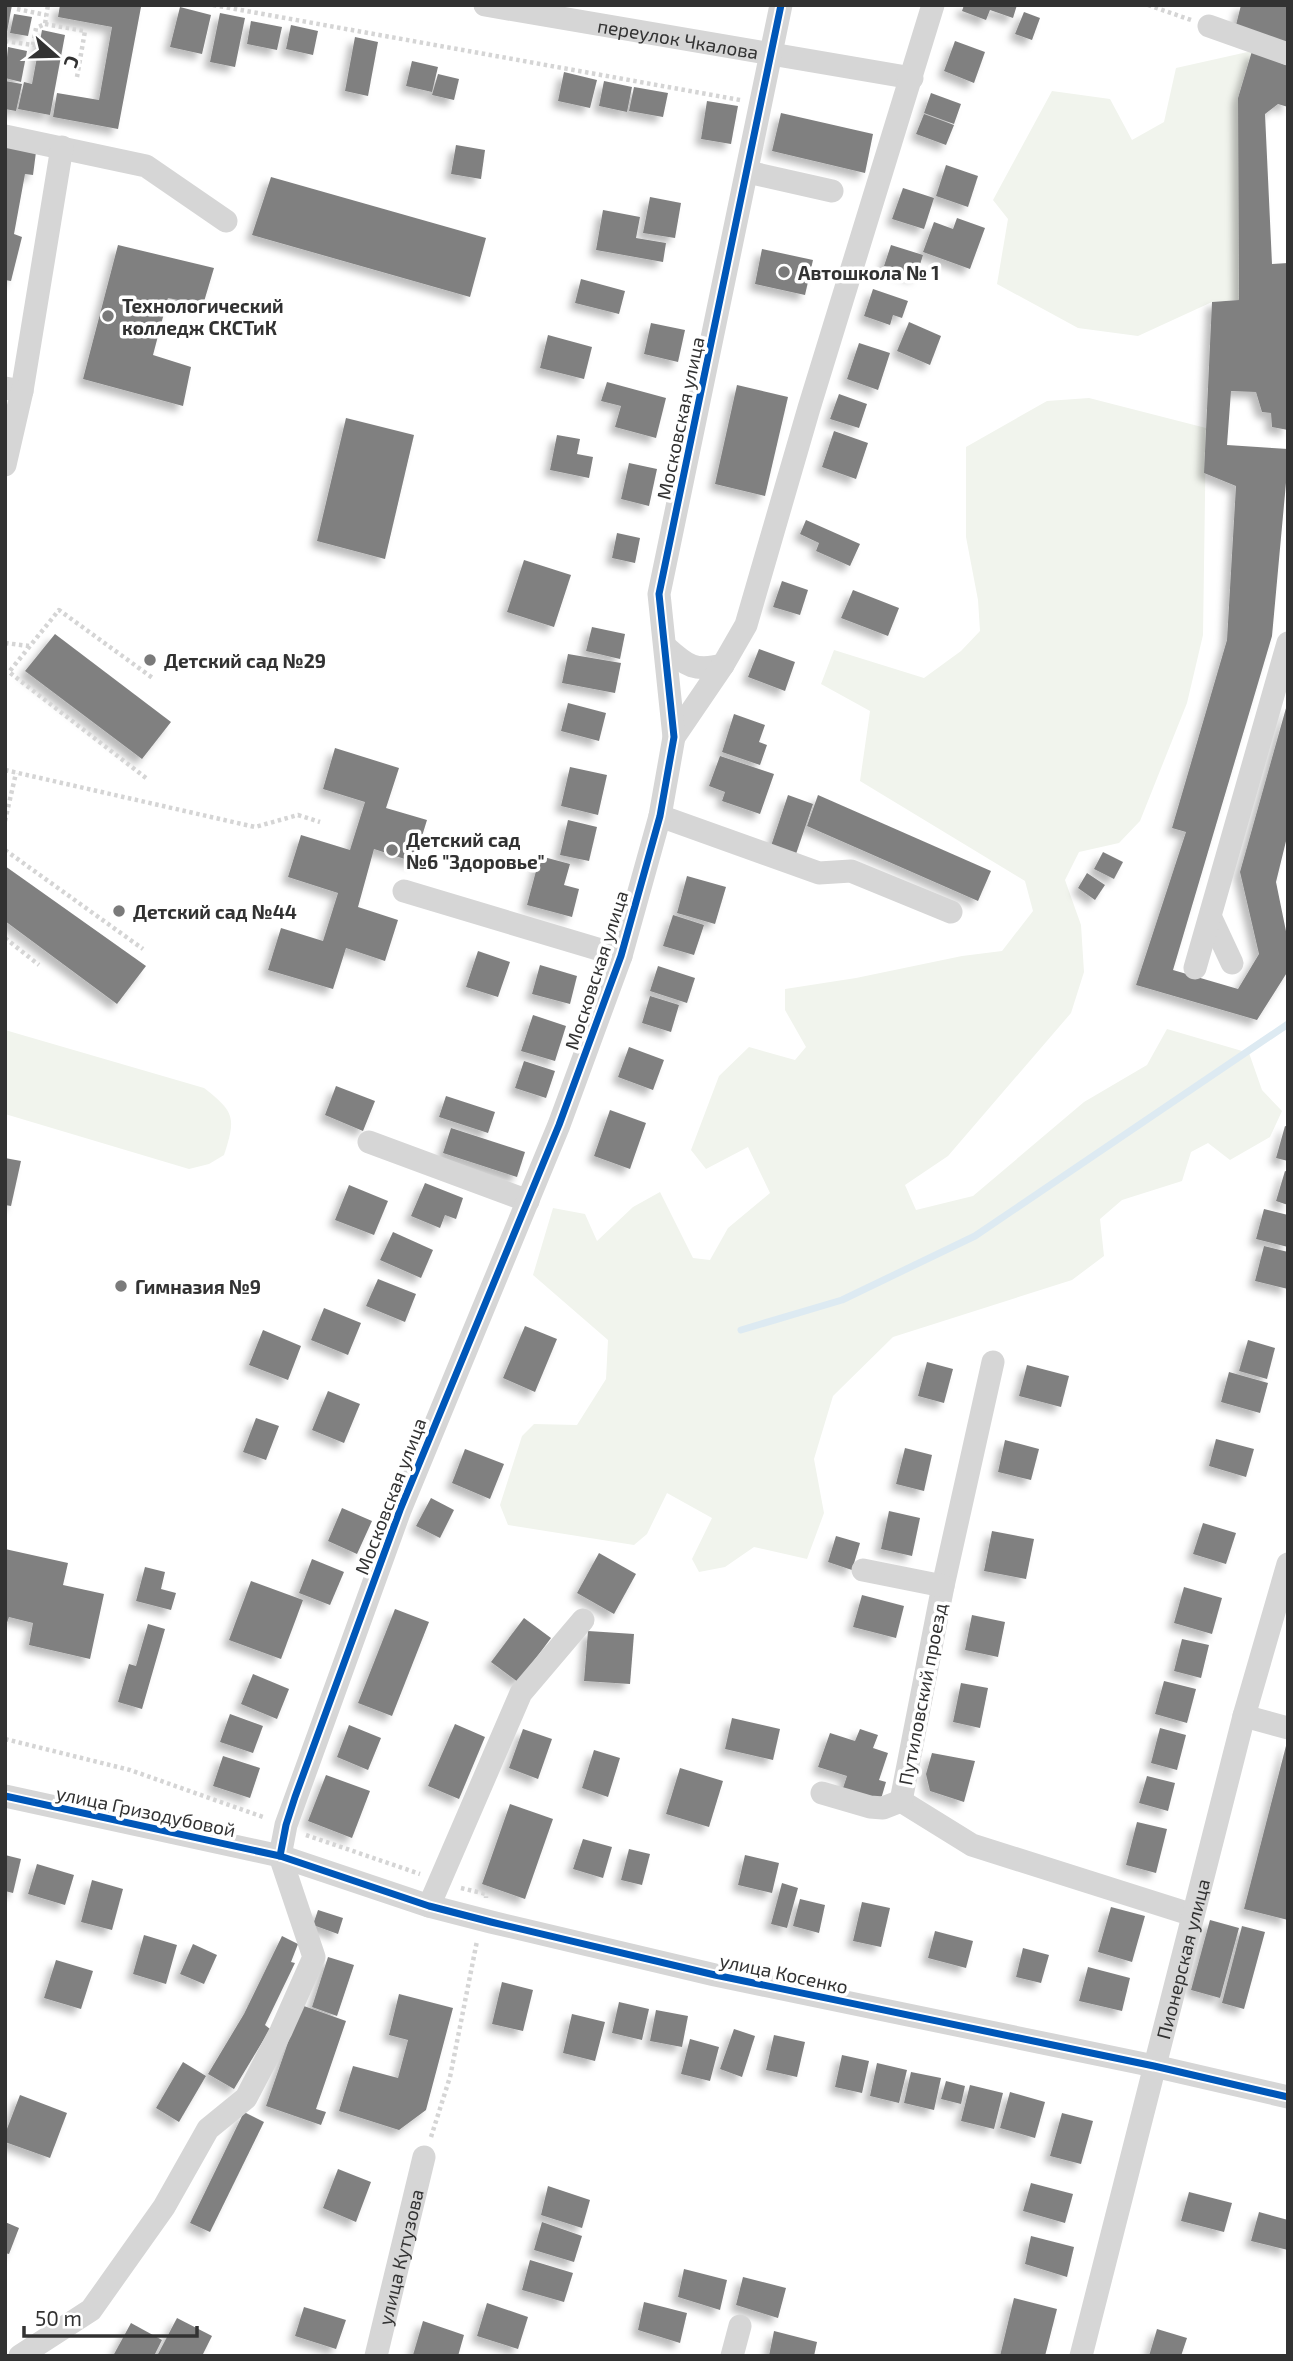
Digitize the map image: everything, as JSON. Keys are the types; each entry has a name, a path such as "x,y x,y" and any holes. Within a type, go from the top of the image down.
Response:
{"street":[{"name":"переулок Чкалова","path":"485,5 912,78"},
{"name":"Московская улица","path":"280,1856 286,1825 400,1510 559,1125 621,956 660,816 674,737 667,648 659,594 781,5"},
{"name":"Московская улица","path":"674,737 723,665 746,625 809,408 933,5"},
{"path":"1209,26 1288,54"},
{"path":"5,136 146,166 226,221"},
{"path":"5,466 13,389 62,147"},
{"path":"748,172 832,191"},
{"path":"1195,968 1288,643"},
{"path":"667,648 684,664 704,670 723,665"},
{"path":"660,816 819,873 852,871 951,912"},
{"path":"404,891 621,956"},
{"path":"1211,918 1232,963"},
{"path":"369,1143 528,1201"},
{"name":"Путиловский проезд","path":"993,1362 943,1586 901,1801 972,1845 1193,1915"},
{"name":"Пионерская улица","path":"1081,2356 1244,1716 1288,1564"},
{"path":"863,1570 943,1586"},
{"path":"429,1906 521,1693 583,1620"},
{"path":"1244,1716 1288,1728"},
{"path":"822,1793 870,1807 883,1808 901,1801"},
{"name":"улица Гризодубовой","path":"5,1796 280,1856"},
{"path":"20,2356 91,2310 164,2207 208,2129 246,2098 314,1957 280,1856"},
{"name":"улица Косенко","path":"280,1856 429,1906 481,1920 715,1975 1154,2066 1288,2097"},
{"name":"улица Кутузова","path":"376,2356 424,2157"},
{"path":"732,2356 740,2326"}],"path":[{"path":"45,23 48,5"},
{"path":"213,5 762,104"},
{"path":"1149,5 1209,26"},
{"path":"17,9 47,15"},
{"path":"5,41 33,45 36,28 45,23 85,31 77,77"},
{"path":"146,778 9,672 59,610 154,679"},
{"path":"5,643 30,646"},
{"path":"5,770 255,827 298,815 320,822"},
{"path":"5,821 16,773"},
{"path":"5,850 143,949"},
{"path":"5,938 39,965"},
{"path":"5,1739 130,1770 286,1825 302,1834 439,1881 486,1894 450,2077 424,2157"}],"shaded area":[{"path":"1252,51 1238,98 1239,300 1212,302 1138,336 1078,328 997,284 1008,219 993,200 1052,91 1110,99 1132,140 1164,122 1176,68"},
{"path":"1089,398 1206,428 1203,635 1187,703 1140,821 1119,843 1079,852 1065,880 1081,925 1084,972 1071,1013 948,1156 905,1185 916,1210 973,1196 1084,1102 1147,1065 1167,1029 1249,1053 1262,1090 1282,1111 1270,1137 1230,1160 1208,1143 1191,1152 1182,1181 1122,1200 1100,1219 1104,1256 1072,1280 893,1337 833,1396 814,1459 824,1513 807,1559 754,1547 725,1567 699,1572 692,1559 712,1518 667,1493 647,1534 634,1545 508,1525 500,1505 522,1436 534,1424 577,1425 606,1379 608,1340 533,1275 553,1208 585,1214 597,1241 633,1207 660,1192 693,1258 710,1260 728,1228 770,1193 748,1147 706,1169 691,1150 719,1076 749,1047 795,1060 806,1047 785,1010 785,989 1002,951 1033,911 1025,881 860,781 870,711 821,684 834,650 924,678 961,651 980,631 978,600 966,537 966,447 1047,401"},
{"path":"5,1030 204,1088 222,1103 230,1117 230,1132 224,1155 209,1164 189,1169 5,1114"}],"building":[{"path":"5,5 12,5 7,32 5,32"},
{"path":"60,5 141,7 118,129 53,117 57,93 99,100 112,27 58,17"},
{"path":"964,5 1017,5 1013,18 990,10 986,20 962,11"},
{"path":"1241,5 1288,5 1288,45 1236,25"},
{"path":"180,7 211,15 202,54 170,47"},
{"path":"1024,12 1040,18 1032,40 1015,34"},
{"path":"220,13 245,18 235,67 210,62"},
{"path":"14,14 32,17 28,36 10,33"},
{"path":"251,21 282,27 277,50 247,44"},
{"path":"291,25 318,31 313,55 286,49"},
{"path":"42,30 65,35 50,115 18,109 24,82 32,84"},
{"path":"355,37 378,42 368,96 345,91"},
{"path":"955,41 985,52 974,83 944,71"},
{"path":"8,47 27,51 21,82 5,78"},
{"path":"1252,51 1288,66 1288,107 1278,104 1265,114 1272,264 1288,263 1288,430 1272,427 1271,413 1262,412 1256,392 1231,391 1227,445 1288,449 1288,461 1272,636 1173,970 1238,989 1259,954 1240,872 1288,701 1288,833 1276,882 1288,941 1288,971 1257,1020 1136,985 1186,832 1172,828 1227,640 1236,486 1204,473 1212,302 1239,300 1238,98"},
{"path":"412,61 438,67 432,92 406,86"},
{"path":"564,72 597,80 590,108 558,101"},
{"path":"438,74 459,79 454,100 432,95"},
{"path":"5,81 22,84 16,111 5,109"},
{"path":"604,81 632,87 627,112 599,106"},
{"path":"634,87 668,93 663,117 629,111"},
{"path":"931,93 961,104 954,124 924,113"},
{"path":"707,101 738,106 731,144 701,139"},
{"path":"781,113 873,134 865,173 772,151"},
{"path":"924,114 954,125 946,145 916,134"},
{"path":"5,145 36,152 33,175 25,174 14,234 22,237 11,281 5,280"},
{"path":"456,145 485,150 481,179 451,174"},
{"path":"946,165 978,176 968,207 936,196"},
{"path":"271,177 486,238 470,297 252,235"},
{"path":"903,188 934,198 924,229 892,219"},
{"path":"650,197 681,203 675,238 643,233"},
{"path":"603,210 640,217 636,238 666,243 663,262 596,250"},
{"path":"957,218 985,228 970,269 923,252 934,222 953,229"},
{"path":"118,245 214,268 203,305 168,298 153,355 191,367 183,406 83,379"},
{"path":"891,245 923,255 916,277 884,266"},
{"name":"Автошкола № 1","path":"762,249 813,260 805,295 755,284"},
{"path":"581,279 625,291 619,314 575,303"},
{"path":"873,289 908,301 902,318 893,315 890,325 864,316"},
{"path":"909,322 941,336 930,365 897,351"},
{"path":"651,323 685,330 678,362 644,354"},
{"path":"548,335 592,347 584,379 540,368"},
{"path":"859,343 890,353 878,390 847,379"},
{"path":"607,382 666,398 656,438 615,427 621,406 601,401"},
{"path":"737,385 788,397 765,496 715,484"},
{"path":"839,394 867,404 859,428 830,419"},
{"path":"346,418 414,435 385,559 317,541"},
{"path":"834,431 868,443 856,479 822,467"},
{"path":"557,435 580,439 577,454 593,457 589,478 550,470"},
{"path":"629,463 657,469 649,506 621,499"},
{"path":"806,520 860,544 850,566 816,551 819,543 800,534"},
{"path":"617,533 640,538 635,563 612,558"},
{"path":"524,560 571,575 554,627 507,612"},
{"path":"782,581 808,590 800,615 773,607"},
{"path":"853,590 899,608 888,636 841,618"},
{"path":"592,627 625,634 620,659 586,651"},
{"path":"55,634 171,722 142,759 25,671"},
{"path":"759,649 795,662 785,691 748,677"},
{"path":"568,654 621,663 615,693 562,683"},
{"path":"568,703 606,713 599,741 561,731"},
{"path":"734,714 765,725 759,742 767,745 760,765 722,752"},
{"path":"335,748 399,768 386,808 427,820 414,862 374,849 358,907 398,920 385,961 346,948 333,989 268,970 281,928 323,941 338,893 288,877 301,835 350,850 365,802 323,789"},
{"path":"720,756 774,774 760,814 722,801 725,792 709,786"},
{"path":"570,767 607,775 598,815 561,806"},
{"path":"788,795 813,804 796,854 771,846"},
{"path":"818,795 991,871 978,901 807,826"},
{"path":"568,820 597,827 589,861 560,855"},
{"path":"1103,852 1123,862 1114,879 1094,869"},
{"path":"540,856 570,864 564,885 579,889 572,917 527,905"},
{"path":"5,866 146,966 117,1004 5,921"},
{"path":"1087,873 1105,885 1095,900 1078,888"},
{"path":"687,876 726,887 715,924 677,913"},
{"path":"673,915 704,925 694,955 663,946"},
{"path":"478,951 510,962 498,997 466,987"},
{"path":"540,965 577,976 570,1004 532,994"},
{"path":"658,966 695,978 687,1003 650,991"},
{"path":"650,996 679,1005 671,1032 642,1023"},
{"path":"533,1015 566,1026 555,1061 521,1051"},
{"path":"629,1047 664,1060 653,1090 618,1077"},
{"path":"524,1061 555,1071 546,1098 515,1088"},
{"path":"336,1086 375,1101 363,1131 325,1115"},
{"path":"446,1096 495,1112 488,1133 439,1117"},
{"path":"610,1110 646,1123 630,1169 594,1156"},
{"path":"1285,1126 1288,1127 1288,1161 1276,1158"},
{"path":"451,1128 525,1152 517,1177 443,1153"},
{"path":"5,1158 21,1161 11,1206 5,1205"},
{"path":"1285,1171 1288,1172 1288,1205 1276,1201"},
{"path":"425,1183 463,1198 456,1219 445,1215 440,1228 411,1216"},
{"path":"349,1185 388,1201 374,1235 335,1220"},
{"path":"1264,1209 1288,1215 1288,1247 1256,1239"},
{"path":"393,1232 433,1250 421,1278 380,1260"},
{"path":"1264,1246 1288,1252 1288,1289 1255,1281"},
{"path":"378,1279 416,1294 405,1322 366,1306"},
{"path":"324,1308 361,1323 348,1355 311,1340"},
{"path":"525,1326 557,1339 535,1392 503,1378"},
{"path":"263,1330 301,1346 288,1380 249,1365"},
{"path":"1248,1340 1275,1348 1267,1379 1239,1371"},
{"path":"927,1362 953,1369 944,1403 918,1396"},
{"path":"1027,1365 1069,1376 1061,1407 1019,1396"},
{"path":"1229,1372 1268,1383 1260,1413 1221,1402"},
{"path":"328,1391 360,1404 344,1443 312,1430"},
{"path":"256,1418 279,1426 266,1460 243,1452"},
{"path":"1216,1439 1254,1449 1246,1477 1209,1466"},
{"path":"1005,1440 1039,1449 1031,1480 998,1472"},
{"path":"905,1448 932,1455 924,1491 896,1484"},
{"path":"465,1449 504,1464 490,1499 452,1483"},
{"path":"431,1498 454,1510 440,1538 416,1526"},
{"path":"342,1508 372,1521 357,1554 328,1541"},
{"path":"889,1511 920,1518 912,1556 881,1549"},
{"path":"1203,1523 1236,1533 1226,1564 1193,1554"},
{"path":"992,1531 1034,1539 1026,1579 984,1571"},
{"path":"836,1536 860,1543 852,1570 828,1562"},
{"path":"5,1549 68,1563 63,1585 104,1594 90,1659 29,1645 33,1623 9,1617 5,1628"},
{"path":"599,1553 636,1574 614,1614 577,1593"},
{"path":"312,1559 344,1572 330,1605 299,1593"},
{"path":"145,1567 165,1572 161,1589 176,1593 171,1610 136,1601"},
{"path":"251,1581 303,1600 281,1659 229,1640"},
{"path":"1184,1587 1222,1598 1212,1634 1174,1623"},
{"path":"862,1595 904,1606 896,1638 853,1627"},
{"path":"395,1609 429,1622 392,1716 358,1703"},
{"path":"972,1615 1005,1622 998,1657 965,1650"},
{"path":"524,1618 551,1638 518,1682 491,1662"},
{"path":"148,1624 165,1629 142,1709 118,1702 129,1664 136,1666"},
{"path":"588,1631 634,1634 630,1684 584,1681"},
{"path":"1182,1639 1209,1645 1201,1678 1174,1671"},
{"path":"253,1674 289,1689 277,1719 241,1704"},
{"path":"1164,1681 1196,1689 1187,1723 1155,1714"},
{"path":"961,1683 988,1688 980,1728 953,1722"},
{"path":"230,1714 263,1726 253,1753 220,1742"},
{"path":"732,1718 780,1729 773,1760 725,1749"},
{"path":"455,1724 485,1737 459,1799 428,1786"},
{"path":"349,1725 381,1738 368,1770 337,1757"},
{"path":"1160,1728 1186,1735 1177,1770 1151,1763"},
{"path":"523,1729 552,1739 538,1779 509,1768"},
{"path":"860,1729 878,1735 873,1748 888,1753 879,1780 886,1782 881,1799 843,1788 847,1776 818,1767 830,1733 855,1741"},
{"path":"1288,1742 1288,1920 1244,1909"},
{"path":"594,1750 620,1758 608,1797 582,1788"},
{"path":"932,1753 975,1761 964,1802 930,1791 926,1774"},
{"path":"223,1756 260,1768 250,1798 213,1786"},
{"path":"680,1768 723,1781 709,1827 666,1814"},
{"path":"326,1775 370,1791 352,1838 308,1821"},
{"path":"1147,1776 1175,1783 1168,1811 1139,1803"},
{"path":"510,1804 553,1819 525,1899 482,1884"},
{"path":"1137,1822 1167,1829 1156,1873 1126,1865"},
{"path":"583,1839 612,1847 603,1878 573,1869"},
{"path":"629,1849 650,1854 642,1885 621,1880"},
{"path":"5,1855 21,1859 13,1893 5,1891"},
{"path":"745,1855 779,1863 772,1893 738,1885"},
{"path":"37,1864 74,1875 65,1905 28,1894"},
{"path":"92,1880 123,1889 112,1930 81,1922"},
{"path":"782,1883 798,1888 787,1928 771,1924"},
{"path":"800,1899 825,1905 819,1933 793,1926"},
{"path":"862,1902 890,1908 881,1947 853,1941"},
{"path":"1111,1907 1145,1916 1132,1962 1098,1952"},
{"path":"318,1910 343,1918 338,1934 313,1925"},
{"path":"1210,1920 1239,1928 1220,1998 1191,1990"},
{"path":"1242,1926 1265,1932 1244,2009 1222,2003"},
{"path":"935,1931 973,1941 966,1968 928,1958"},
{"path":"144,1935 177,1945 166,1984 133,1974"},
{"path":"282,1936 298,1944 291,1962 295,1963 265,2025 270,2029 234,2089 208,2074 244,2014"},
{"path":"193,1944 217,1955 204,1984 180,1974"},
{"path":"1023,1948 1049,1955 1041,1983 1016,1977"},
{"path":"328,1957 354,1965 337,2016 312,2007"},
{"path":"56,1960 93,1971 81,2009 44,1998"},
{"path":"1088,1967 1130,1978 1122,2011 1079,2001"},
{"path":"502,1982 533,1990 523,2031 492,2024"},
{"path":"399,1994 453,2008 426,2110 399,2130 339,2111 353,2066 398,2078 408,2040 389,2035"},
{"path":"619,2002 649,2009 642,2040 612,2033"},
{"path":"301,2005 346,2021 316,2109 326,2112 321,2125 266,2106"},
{"path":"656,2010 688,2016 682,2047 650,2041"},
{"path":"572,2014 605,2022 595,2061 563,2053"},
{"path":"734,2029 755,2036 742,2077 720,2069"},
{"path":"774,2035 805,2042 797,2077 766,2070"},
{"path":"690,2039 719,2047 710,2081 681,2074"},
{"path":"842,2055 869,2061 862,2093 835,2087"},
{"path":"183,2062 206,2076 179,2122 156,2108"},
{"path":"877,2063 907,2070 899,2103 870,2096"},
{"path":"911,2072 941,2078 934,2110 904,2103"},
{"path":"946,2081 965,2086 961,2104 941,2099"},
{"path":"970,2085 1003,2093 994,2129 961,2121"},
{"path":"1010,2092 1045,2102 1035,2138 1000,2128"},
{"path":"20,2095 67,2113 50,2158 5,2142 5,2134"},
{"path":"244,2112 264,2122 210,2232 190,2223"},
{"path":"1062,2113 1093,2121 1081,2164 1050,2156"},
{"path":"338,2169 371,2182 356,2222 323,2208"},
{"path":"1031,2183 1073,2194 1065,2223 1023,2211"},
{"path":"548,2186 590,2200 582,2228 541,2215"},
{"path":"1189,2192 1232,2203 1224,2232 1181,2221"},
{"path":"1259,2212 1288,2220 1288,2250 1251,2241"},
{"path":"5,2222 19,2228 9,2254 5,2253"},
{"path":"542,2222 582,2236 574,2262 534,2250"},
{"path":"1031,2236 1074,2247 1067,2277 1025,2264"},
{"path":"530,2260 573,2273 564,2302 522,2290"},
{"path":"684,2269 727,2280 720,2310 678,2297"},
{"path":"743,2277 786,2288 778,2318 736,2305"},
{"path":"1014,2298 1057,2309 1045,2356 1000,2356"},
{"path":"644,2302 687,2313 680,2343 638,2330"},
{"path":"487,2303 528,2317 518,2349 477,2336"},
{"path":"304,2307 346,2320 336,2349 295,2336"},
{"path":"177,2318 212,2336 202,2356 157,2356"},
{"path":"423,2321 464,2335 458,2356 413,2355"},
{"path":"131,2323 162,2340 154,2356 113,2356"},
{"path":"1157,2329 1187,2338 1181,2356 1149,2356"},
{"path":"774,2331 817,2342 814,2356 769,2356"}],"waterway":[{"path":"741,1330 842,1300 975,1236 1288,1024"}],"cycle path":[{"path":"280,1856 295,1797 400,1510 559,1125 621,956 660,816 674,737 659,594 781,5"},
{"path":"5,1796 280,1856 429,1906 715,1975 1154,2066 1288,2097"}],"place":[{"name":"Автошкола № 1","path":"784,272"},
{"name":"Технологический колледж СКСТиК","path":"108,316"},
{"name":"Детский сад №29","path":"150,660"},
{"name":"Детский сад №6 \"Здоровье\"","path":"392,850"},
{"name":"Детский сад №44","path":"119,911"},
{"name":"Гимназия №9","path":"121,1286"}]}
